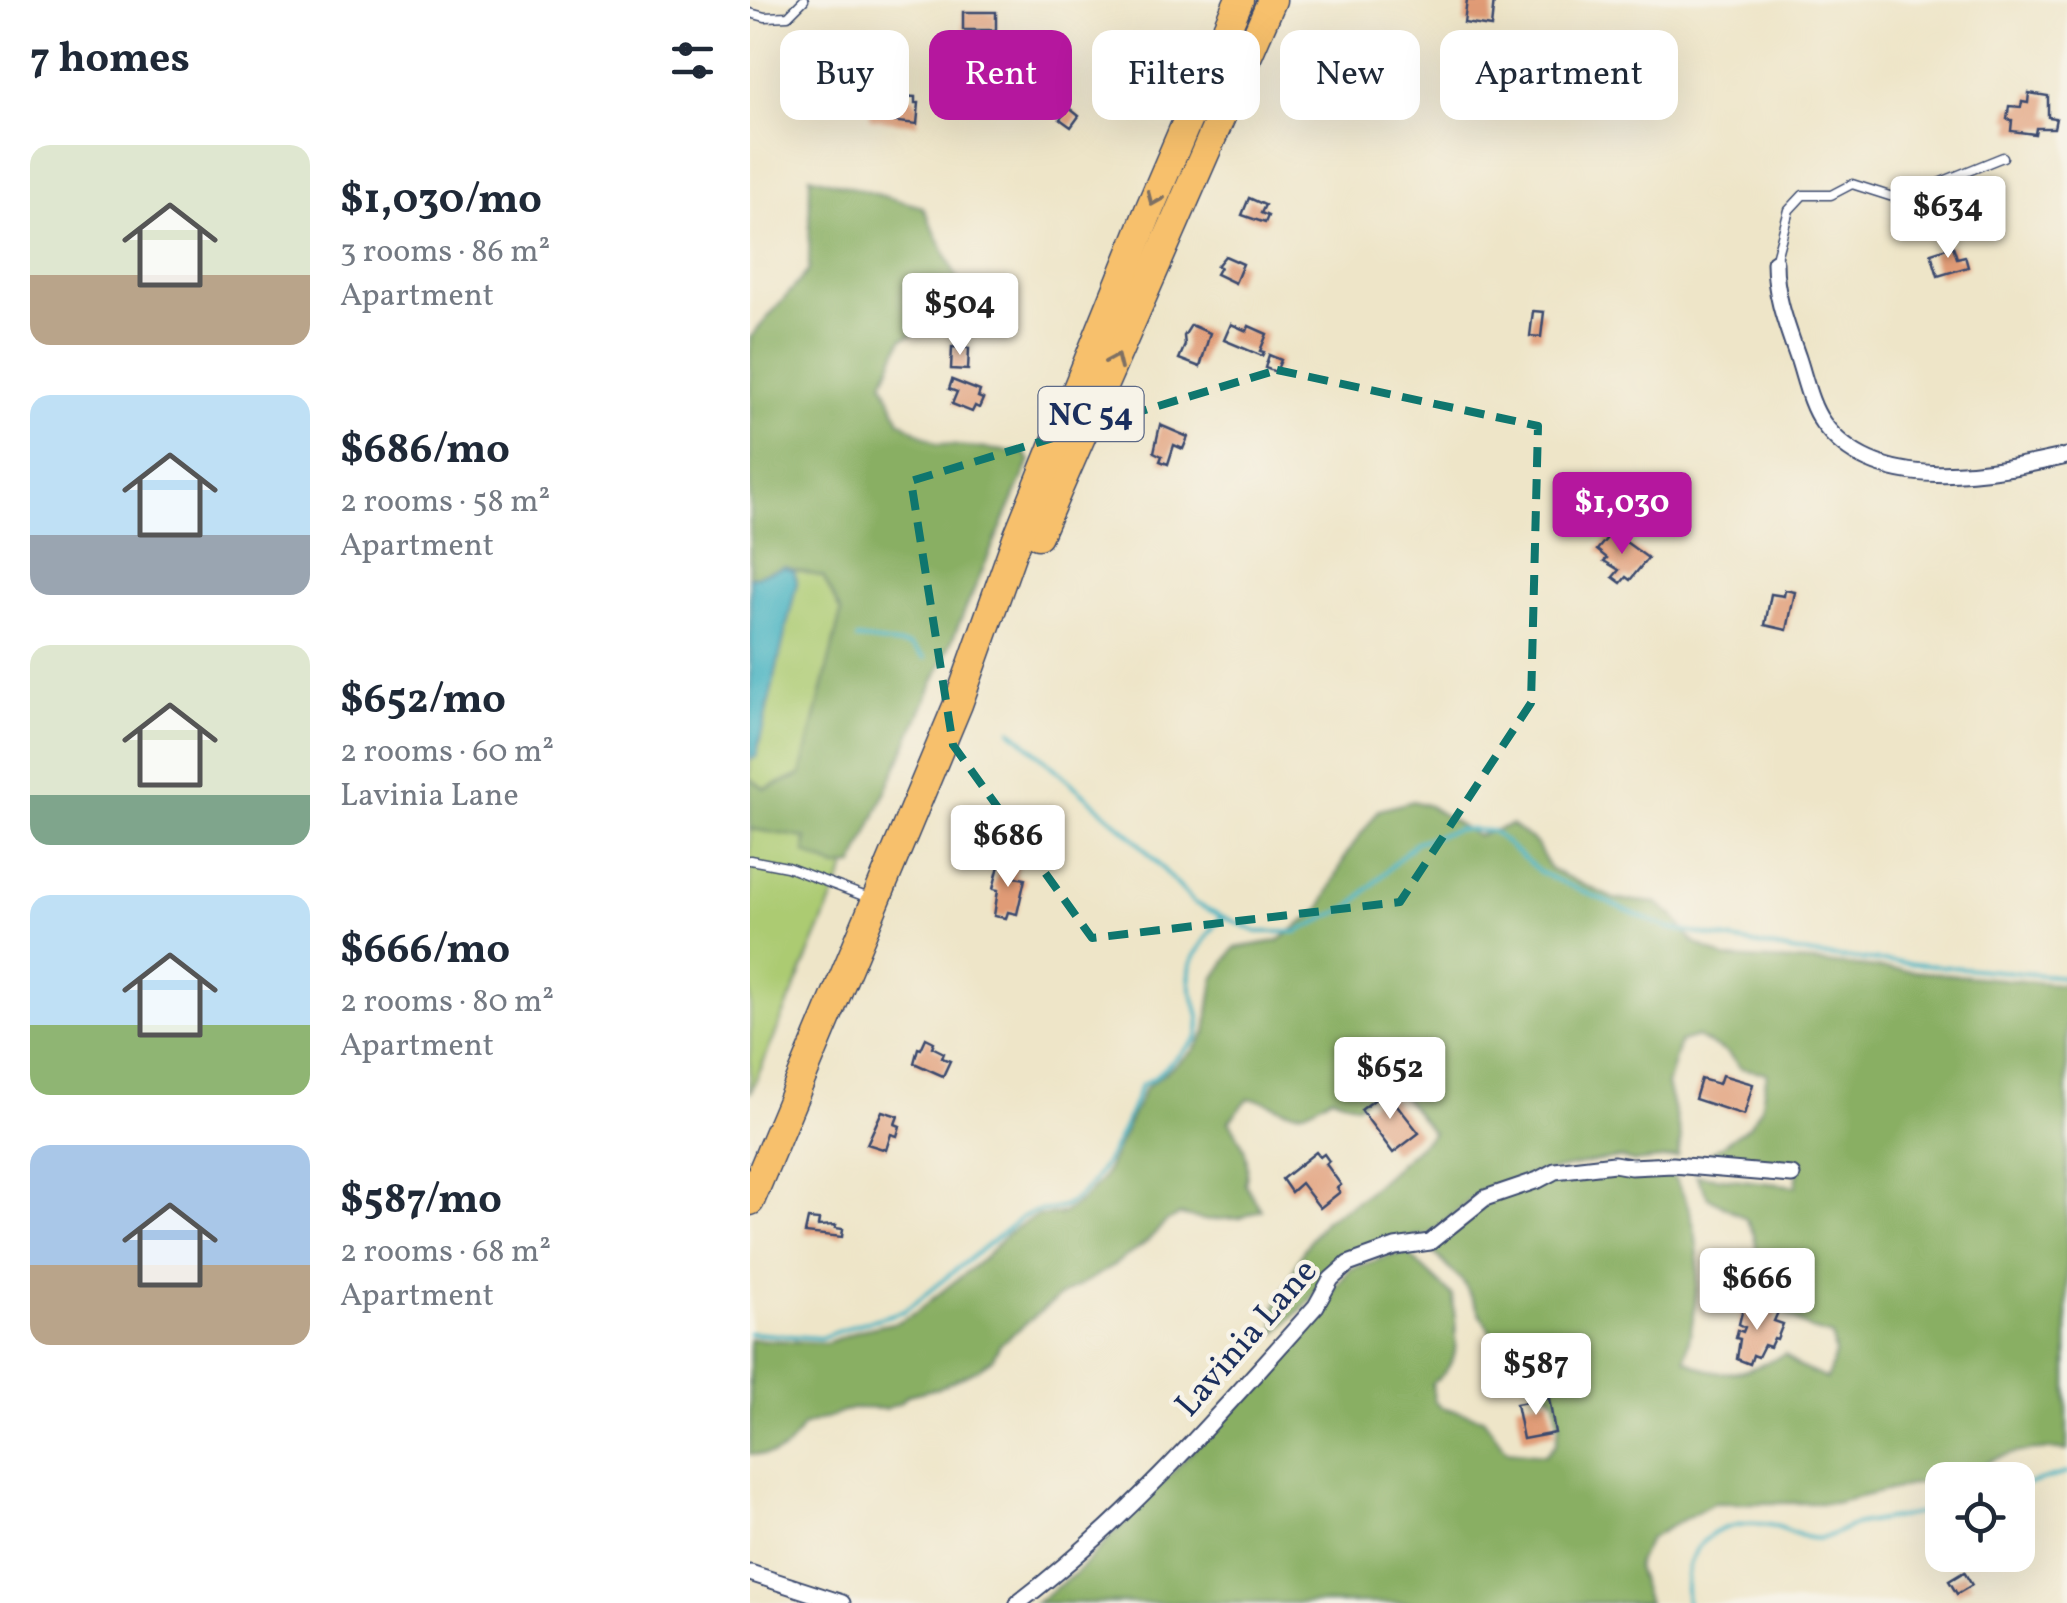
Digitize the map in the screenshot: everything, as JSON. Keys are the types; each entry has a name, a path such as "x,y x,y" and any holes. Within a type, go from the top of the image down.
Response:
{"highway":[{"name":"NC 54","path":"750,1201 958,704 1024,520 1239,0"},
{"name":"NC 54","path":"958,704 996,634 1272,0"}],"street":[{"path":"1775,262 1775,291 1820,419 1836,438 1860,456 1884,466 1917,472 2008,469 2067,456"},
{"name":"Lavinia Lane","path":"1018,1603 1071,1563 1190,1446 1316,1306 1332,1280 1348,1264 1395,1247 1430,1242 1485,1198 1555,1171 1614,1164 1674,1165 1792,1175"},
{"path":"750,1573 842,1603"}],"lane":[{"path":"750,13 788,16 804,0"},
{"path":"1775,262 1789,210 1803,195 1831,194 1852,184 1898,199 2003,157"},
{"path":"750,860 801,872 875,900"}],"highlighted area":[{"path":"1277,370 1538,426 1531,703 1400,902 1092,938 953,745 911,481"}],"green space":[{"path":"810,176 923,207 965,295 946,319 902,339 883,382 900,421 937,444 1025,453 1030,461 854,865 836,868 805,853 806,838 750,829 750,778 765,789 801,775 841,613 823,577 784,567 750,578 750,338 809,270"},
{"path":"750,450 998,511 750,1094"},
{"path":"1413,801 1429,806 1477,836 1511,825 1536,843 1550,869 1614,899 1657,903 1693,942 1725,958 2067,985 2067,1451 2030,1451 1987,1462 1925,1462 1925,1485 1834,1503 1713,1503 1649,1539 1636,1567 1648,1603 1035,1603 1076,1573 1281,1358 1350,1269 1393,1255 1408,1254 1453,1296 1456,1344 1449,1365 1432,1383 1434,1401 1441,1407 1483,1418 1507,1451 1545,1455 1556,1444 1559,1427 1555,1399 1497,1344 1463,1282 1433,1252 1434,1244 1486,1202 1558,1177 1615,1170 1669,1171 1691,1215 1696,1238 1697,1287 1685,1359 1723,1373 1747,1370 1785,1354 1799,1367 1827,1379 1835,1354 1832,1336 1812,1330 1758,1298 1760,1267 1754,1235 1746,1219 1708,1197 1696,1175 1796,1186 1798,1170 1698,1162 1749,1126 1761,1108 1767,1073 1741,1068 1727,1053 1697,1037 1680,1042 1667,1085 1681,1137 1678,1157 1599,1161 1538,1173 1481,1191 1430,1234 1388,1241 1342,1258 1326,1274 1310,1301 1276,1333 1275,1308 1304,1249 1324,1221 1362,1197 1433,1133 1389,1080 1357,1105 1332,1096 1296,1112 1248,1099 1229,1121 1245,1151 1245,1184 1261,1210 1241,1218 1204,1220 1180,1215 1105,1271 1060,1296 1000,1344 992,1359 978,1369 938,1388 908,1395 885,1409 855,1408 802,1426 782,1451 750,1454 750,1339 826,1343 897,1322 915,1313 984,1258 1008,1233 1036,1216 1063,1214 1083,1199 1103,1178 1145,1088 1193,1051 1206,1033 1214,979 1235,948 1278,941 1320,910 1347,853 1379,810"}],"water":[{"path":"784,567 794,571 797,582 756,757 750,759 750,578"}],"building":[{"path":"1467,0 1494,0 1491,27 1464,23"},
{"path":"963,12 996,12 996,30 963,30"},
{"path":"2029,93 2048,96 2048,117 2056,118 2054,128 2036,128 2035,134 2011,131 2012,120 2007,119 2009,106 2028,103"},
{"path":"909,96 915,97 915,103 919,103 917,124 879,120 909,120"},
{"path":"1072,110 1079,116 1071,127 1061,120 1072,120"},
{"path":"1249,198 1265,205 1261,213 1268,216 1265,223 1242,215"},
{"path":"1953,246 1957,258 1965,256 1968,267 1938,276 1931,253"},
{"path":"1225,256 1243,264 1235,283 1216,274"},
{"path":"1533,311 1544,312 1541,337 1530,336"},
{"path":"1231,324 1267,334 1260,351 1264,352 1262,356 1224,340"},
{"path":"1191,325 1210,333 1200,367 1179,359"},
{"path":"952,347 969,348 968,370 951,369"},
{"path":"1269,355 1281,360 1276,372 1265,368"},
{"path":"952,380 980,391 978,397 983,399 979,408 975,406 972,412 952,404 957,392 949,389"},
{"path":"1160,425 1188,437 1183,449 1174,445 1168,464 1154,452"},
{"path":"1612,532 1648,558 1630,580 1626,577 1621,583 1613,577 1619,570 1604,561 1607,558 1597,550"},
{"path":"1785,590 1795,592 1787,630 1765,625 1771,594 1784,596"},
{"path":"1000,862 1018,865 1015,877 1025,879 1017,914 1008,912 1006,918 994,916 998,890 993,889"},
{"path":"926,1038 934,1042 932,1047 944,1053 942,1058 950,1061 943,1076 914,1063"},
{"path":"1722,1075 1753,1084 1744,1115 1695,1099 1701,1079 1719,1084"},
{"path":"1386,1091 1419,1133 1393,1153 1361,1110"},
{"path":"882,1111 898,1116 895,1124 900,1126 897,1136 891,1134 886,1150 867,1144"},
{"path":"1316,1152 1320,1157 1324,1154 1329,1161 1326,1164 1341,1185 1337,1188 1340,1192 1320,1208 1301,1183 1291,1192 1282,1179"},
{"path":"808,1219 819,1220 818,1226 836,1225 835,1228 843,1229 842,1237 805,1233"},
{"path":"1762,1306 1778,1312 1774,1321 1783,1324 1777,1339 1770,1347 1764,1345 1758,1357 1753,1355 1750,1364 1737,1359 1740,1339 1736,1338 1738,1330 1743,1332 1745,1327 1739,1324 1743,1308 1759,1314"},
{"path":"1549,1398 1555,1433 1523,1439 1516,1404"},
{"path":"1964,1572 1972,1585 1957,1594 1949,1581"}],"waterway":[{"path":"857,639 910,646 925,658"},
{"path":"1011,730 1135,839 1194,903 1257,932 1297,932 1351,906 1416,842 1458,829 1492,831 1541,873 1667,928 1813,955 2067,977"},
{"path":"750,1333 820,1338 904,1311 1021,1218 1065,1206 1078,1197 1111,1152 1141,1085 1197,1039 1200,1021 1190,970 1222,916"},
{"path":"2035,1482 2067,1473"},
{"path":"1687,1603 1690,1563 1698,1548 1723,1529 1758,1524 1817,1539 1854,1525 1925,1512"}]}
